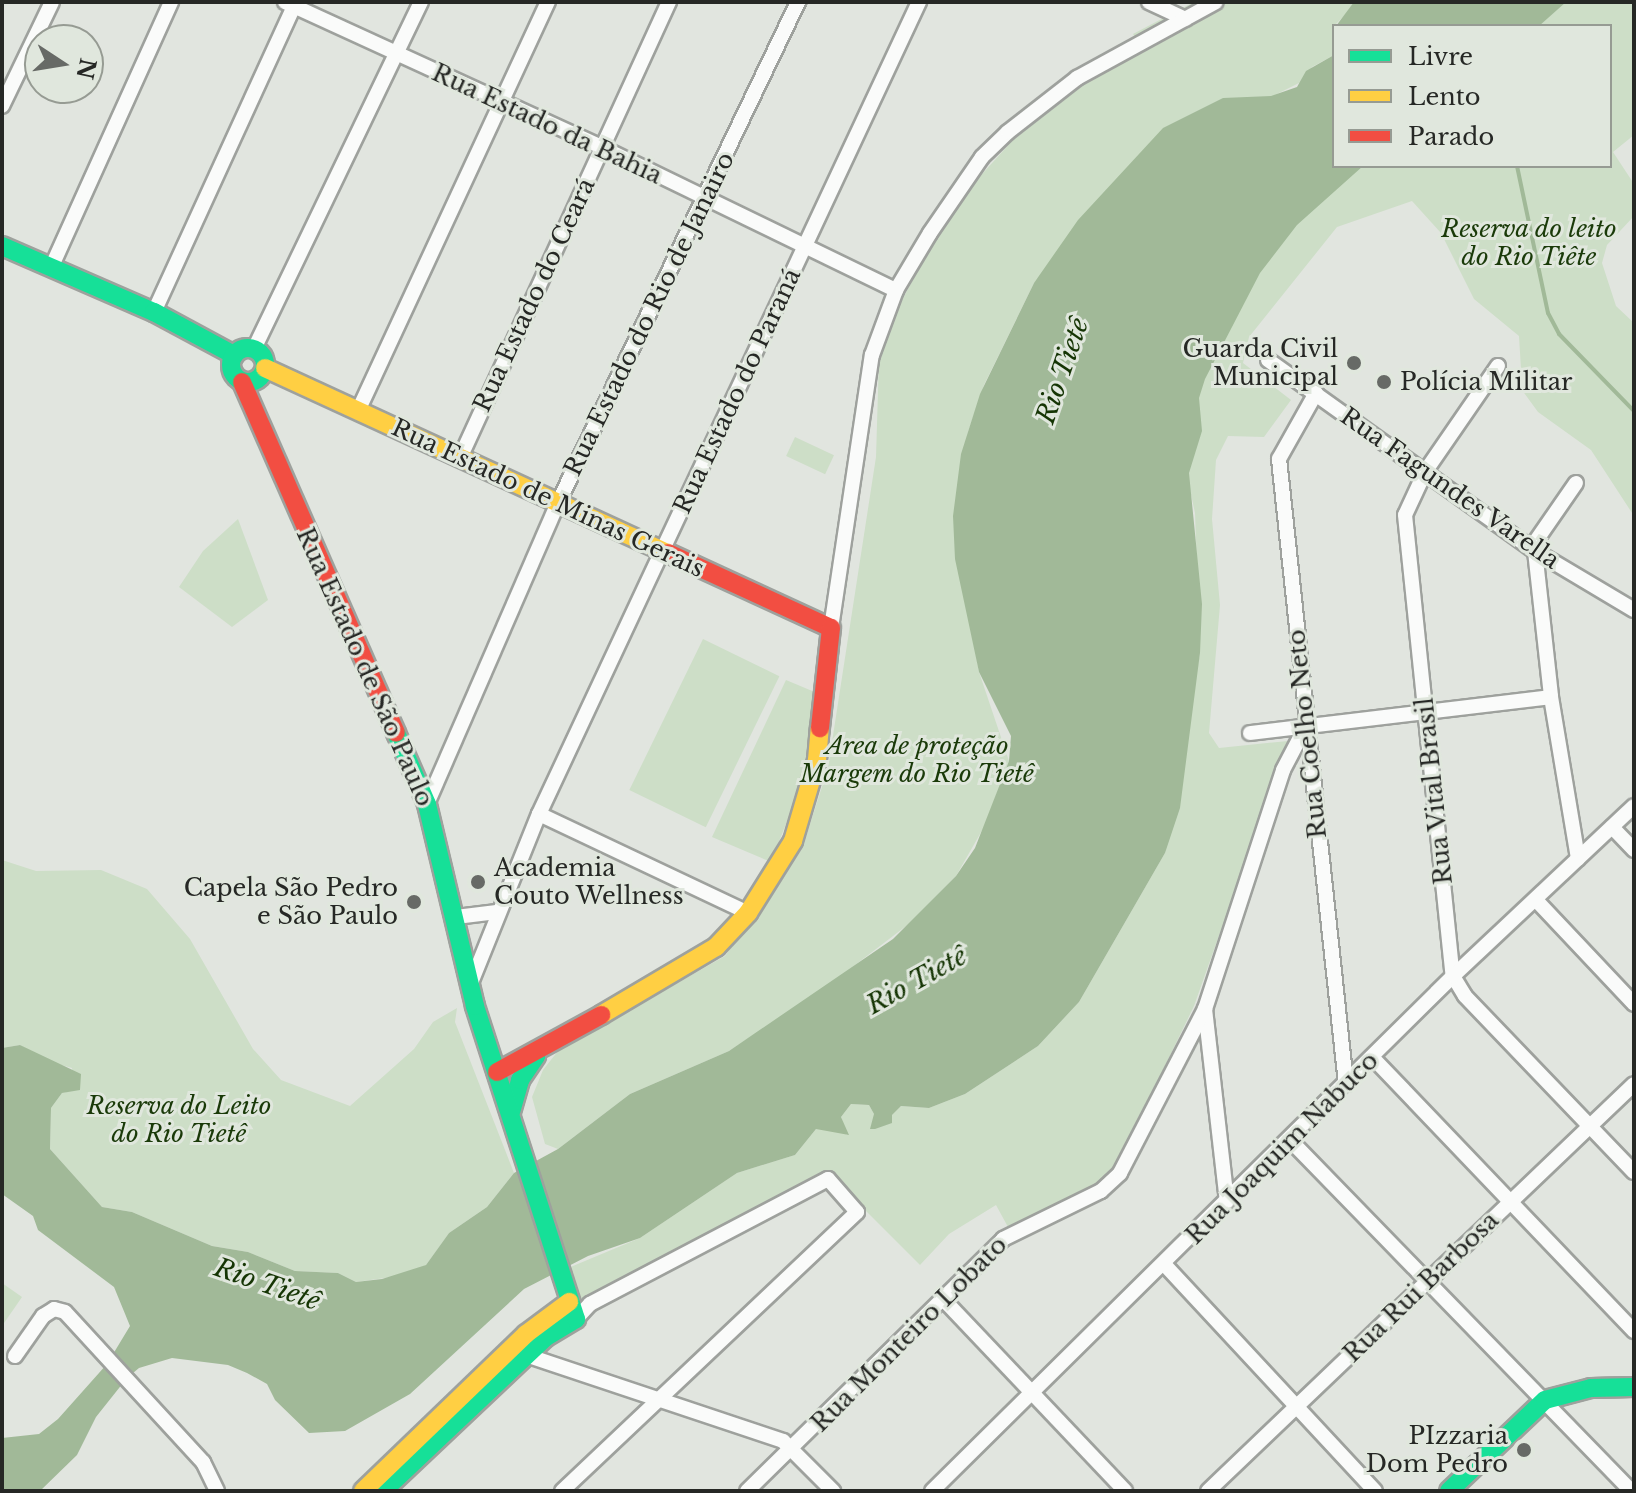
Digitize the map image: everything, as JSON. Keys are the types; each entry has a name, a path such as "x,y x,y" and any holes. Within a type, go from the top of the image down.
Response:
{"street":[{"path":"2,106 52,2"},
{"path":"51,268 171,2"},
{"path":"2,246 154,312 234,355 254,349 421,2"},
{"path":"358,411 548,2"},
{"name":"Rua Estado do Ceará","path":"460,458 669,2"},
{"name":"Rua Estado do Rio de Janairo","path":"427,804 558,503 798,2"},
{"name":"Rua Estado do Paraná","path":"471,983 539,814 919,2"},
{"path":"1149,2 1185,19"},
{"path":"499,1077 544,1046 681,970 716,947 748,913 793,841 817,760 831,628 870,369 896,290 956,192 1008,132 1077,78 1216,2"},
{"path":"154,312 292,3"},
{"name":"Rua Estado da Bahia","path":"292,3 395,55 601,147 896,290"},
{"path":"234,355 231,368 242,382 259,378 265,368 263,356 254,349"},
{"name":"Rua Fagundes Varella","path":"1268,360 1533,549 1634,610"},
{"name":"Rua Vital Brasil","path":"1453,976 1405,515 1425,472 1498,366"},
{"name":"Rua Estado de Minas Gerais","path":"265,368 831,628"},
{"name":"Rua Estado de São Paulo","path":"242,382 427,804 471,983 570,1302"},
{"name":"Rua Coelho Neto","path":"1316,393 1279,459 1346,1084"},
{"path":"1576,483 1533,549 1551,697 1578,859"},
{"path":"1250,733 1551,697"},
{"name":"Rua Monteiro Lobato","path":"747,1491 1013,1232 1112,1183 1205,1009 1283,770 1306,726"},
{"name":"Rua Joaquim Nabuco","path":"932,1491 1291,1141 1453,976 1634,806"},
{"path":"539,814 748,913"},
{"path":"1612,827 1634,850"},
{"path":"1536,900 1634,1004"},
{"path":"456,917 497,912"},
{"path":"1453,976 1588,1126 1634,1172"},
{"path":"1205,1009 1227,1202"},
{"path":"510,1114 520,1078 544,1046"},
{"path":"1373,1058 1634,1331"},
{"path":"499,1077 520,1078"},
{"name":"Rua Rui Barbosa","path":"1208,1491 1634,1084"},
{"path":"1291,1141 1631,1491"},
{"path":"373,1489 526,1334 570,1302 590,1304 828,1179 857,1212 562,1491"},
{"path":"1164,1264 1375,1491"},
{"path":"944,1300 1125,1491"},
{"path":"373,1489 526,1355 570,1302"},
{"path":"15,1356 43,1316 54,1309 76,1319 203,1462 217,1491"},
{"path":"526,1355 792,1448 833,1491"},
{"path":"1449,1491 1545,1400 1591,1388 1634,1387"}],"green space":[{"name":"Area de proteção Margem do Rio Tietê","path":"1194,2 1358,2 1336,24 1332,24 1332,56 1312,67 1301,82 1128,169 1034,283 984,385 968,432 954,531 979,672 1009,761 984,827 956,876 910,923 825,988 729,1051 630,1094 558,1149 545,1144 532,1097 543,1070 558,1051 725,956 802,849 828,768 876,457 879,358 894,315 937,235 963,195 1013,140 1082,86 1144,49 1133,34"},
{"name":"Reserva do leito do Rio Tiête","path":"1538,2 1634,2 1634,135 1613,152 1634,184 1634,216 1607,245 1602,263 1616,306 1634,323 1634,516 1591,450 1538,412 1511,375 1521,369 1519,336 1474,299 1441,233 1412,201 1337,227 1249,337 1243,363 1291,400 1264,437 1228,436 1216,460 1212,519 1220,605 1209,733 1219,748 1288,741 1194,1006 1115,1169 1098,1189 1008,1227 996,1205 949,1234 920,1265 830,1175 576,1318 561,1271 640,1238 737,1173 795,1155 816,1129 840,1129 847,1135 841,1117 851,1104 869,1105 874,1114 892,1115 901,1106 929,1108 965,1094 1038,1046 1079,1002 1165,853 1200,653 1195,513 1167,383 1332,168 1612,168 1612,24 1516,24"},
{"path":"795,437 834,455 825,474 786,456"},
{"path":"238,519 268,600 232,627 179,587 203,551"},
{"path":"703,639 779,676 706,827 629,790"},
{"path":"786,680 817,693 804,778 771,862 712,837"},
{"name":"Reserva do Leito do Rio Tietê","path":"2,860 36,871 101,870 147,889 190,939 253,1049 281,1080 350,1106 414,1049 433,1022 457,1008 455,1022 514,1173 487,1207 449,1233 426,1265 406,1275 356,1282 338,1273 295,1271 248,1252 212,1246 132,1212 102,1207 50,1149 51,1108 62,1093 74,1090 72,1068 47,1061 20,1045 2,1048"},
{"path":"2,1283 22,1297 2,1326"}],"water":[{"path":"1354,2 1566,2 1541,24 1338,24"},
{"name":"Rio Tietê","path":"1332,56 1332,168 1361,168 1297,225 1260,273 1205,379 1199,398 1202,431 1189,473 1202,604 1200,653 1180,808 1165,853 1079,1002 1038,1046 965,1094 929,1108 901,1106 892,1115 892,1123 875,1129 870,1129 874,1114 869,1105 851,1104 841,1117 849,1135 816,1129 795,1155 737,1173 640,1238 588,1256 524,1289 410,1394 345,1431 309,1433 275,1400 267,1384 247,1373 228,1365 172,1358 139,1368 127,1378 96,1417 77,1455 40,1491 2,1491 2,1438 39,1434 58,1419 107,1364 130,1326 114,1287 38,1230 33,1216 2,1194 2,1048 20,1045 81,1074 80,1090 62,1093 51,1108 50,1149 102,1207 132,1212 212,1246 248,1252 295,1271 338,1273 356,1282 382,1279 426,1265 449,1233 487,1207 514,1173 558,1149 630,1094 729,1051 893,939 956,876 975,848 1009,761 1011,736 979,672 955,559 953,516 961,454 980,394 1034,283 1078,220 1163,128 1223,98 1271,96 1297,87 1306,71"}],"waterway":[{"path":"1517,168 1548,313 1559,334 1634,411"}],"traffic: fast":[{"path":"2,246 154,312 234,355"},
{"path":"248,348 260,353 265,365 260,377 248,382 236,377 231,365 236,353 248,348"},
{"path":"383,1491 546,1337 576,1319 475,1006 427,804 396,733"},
{"path":"511,1112 520,1080 536,1056"},
{"path":"1449,1491 1545,1400 1591,1388 1634,1387"}],"traffic: slow":[{"path":"265,368 668,553"},
{"path":"601,1015 716,947 748,913 793,841 817,760 820,728"},
{"path":"363,1491 526,1334 569,1302"}],"traffic: jam":[{"path":"242,382 396,733"},
{"path":"668,553 831,628 820,728"},
{"path":"497,1072 601,1015"}],"place":[{"name":"Guarda Civil Municipal","path":"1354,363"},
{"name":"Polícia Militar","path":"1384,382"},
{"name":"Academia Couto Wellness","path":"478,882"},
{"name":"Capela São Pedro e São Paulo","path":"414,902"},
{"name":"PIzzaria Dom Pedro","path":"1524,1450"}]}
